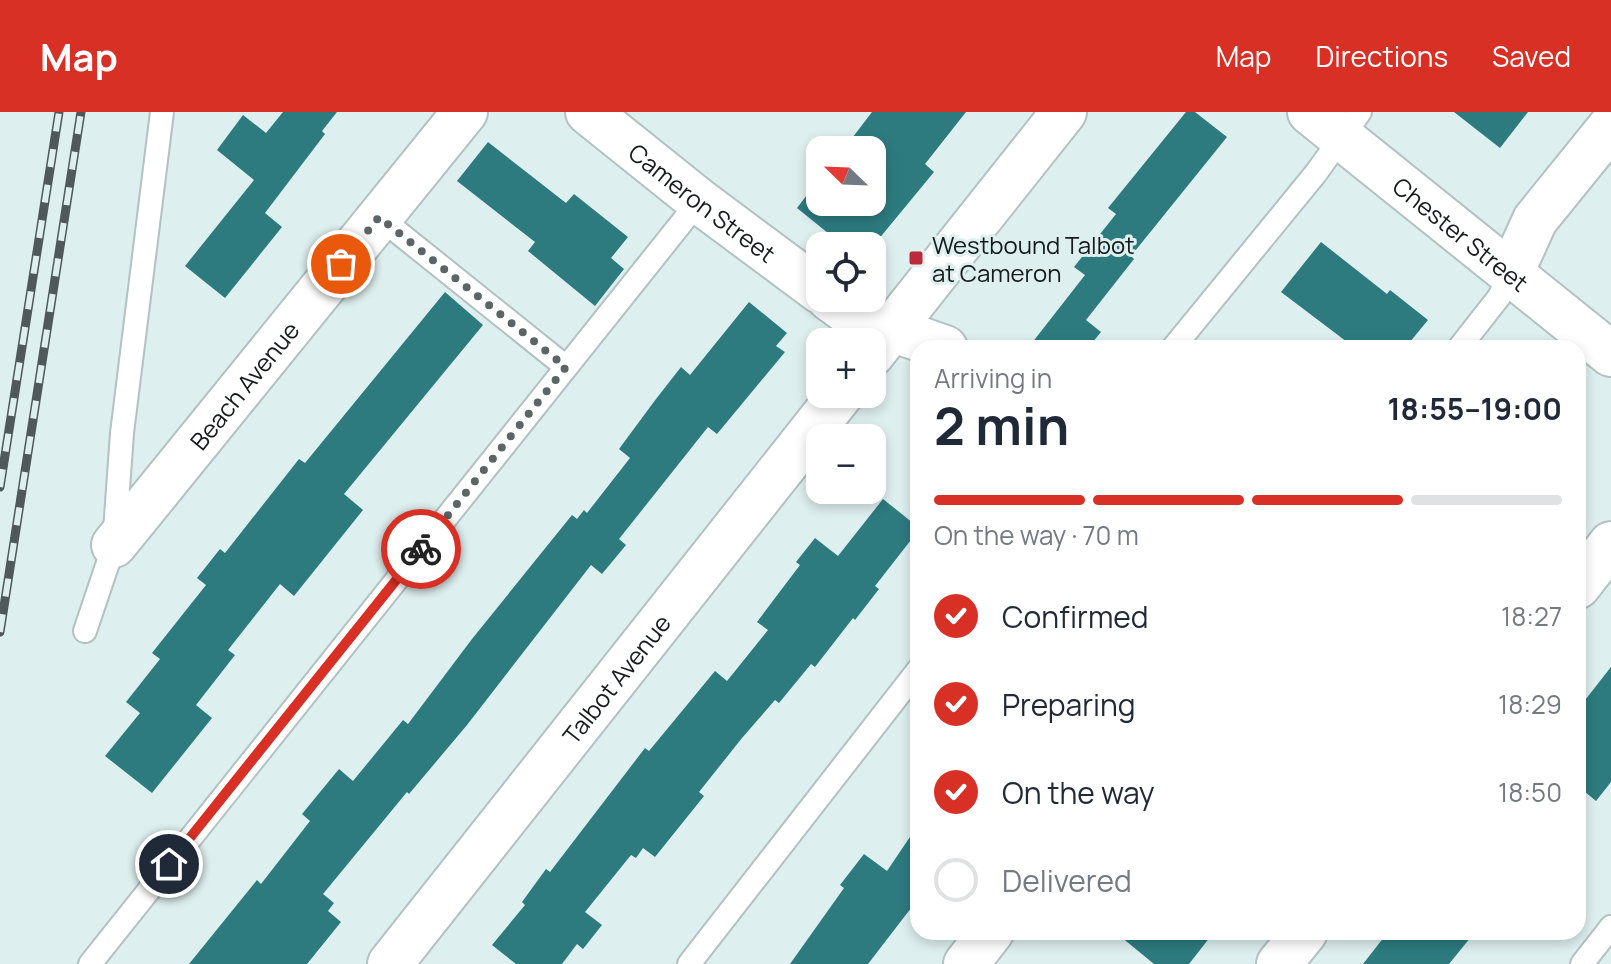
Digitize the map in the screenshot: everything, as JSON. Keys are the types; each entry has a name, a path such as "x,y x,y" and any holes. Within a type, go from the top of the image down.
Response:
{"street":[{"name":"Beach Avenue","path":"114,545 465,112"},
{"name":"Cameron Street","path":"588,112 699,201 806,281"},
{"path":"886,337 1064,112"},
{"name":"Chester Street","path":"1337,120 1511,273 1611,354"},
{"path":"1511,273 1535,220 1611,126"},
{"path":"848,312 866,328"},
{"path":"886,342 910,345"},
{"name":"Talbot Avenue","path":"390,964 830,408"},
{"path":"1586,576 1611,544"},
{"path":"966,964 985,940"},
{"path":"1279,964 1298,940"}],"lane":[{"path":"85,631 114,545 122,433 162,112"},
{"path":"1180,340 1316,173 1337,120"},
{"path":"90,964 699,201"},
{"path":"379,217 566,367"},
{"path":"1465,340 1499,297 1511,273"},
{"path":"689,964 910,680"},
{"path":"1582,964 1611,927"}],"building":[{"path":"283,112 337,112 322,131 325,134 265,213 282,227 225,298 185,266 254,180 217,150 243,115 266,133"},
{"path":"872,112 966,112 925,164 934,172 885,232 827,232 807,216 886,216 886,136 854,136"},
{"path":"1186,112 1195,112 1227,137 1131,256 1134,259 1086,320 1101,332 1094,340 1034,340 1085,275 1074,267 1116,214 1108,208"},
{"path":"1454,112 1528,112 1500,148"},
{"path":"488,142 566,203 574,194 628,237 611,258 624,269 595,306 528,251 535,242 457,181"},
{"path":"806,196 806,215 797,208"},
{"path":"1321,242 1387,294 1390,290 1428,320 1412,340 1344,340 1281,292"},
{"path":"445,292 483,325 344,494 363,510 294,596 280,584 228,650 235,655 196,705 212,718 152,793 105,756 140,713 126,702 160,659 152,653 206,585 197,578 220,549 225,553 299,459 305,463"},
{"path":"749,302 787,333 776,346 785,352 717,434 708,427 619,539 626,545 602,574 591,565 467,725 323,894 334,903 328,911 341,922 307,964 189,964 257,880 261,884 310,821 302,814 339,769 353,781 403,720 408,724 572,515 577,519 584,510 587,513 630,458 619,449 656,399 681,367 690,375"},
{"path":"886,501 910,521 910,541 875,586 879,589 855,620 853,618 815,667 811,664 779,703 775,700 742,738 699,792 704,796 655,857 643,848 636,858 631,855 585,912 602,925 583,949 577,944 562,964 516,964 492,945 525,905 522,902 546,869 550,872 645,748 649,751 715,671 727,681 768,630 757,622 800,565 796,562 815,538 838,556 879,504 886,504"},
{"path":"1611,667 1611,782 1596,801 1586,793 1586,699"},
{"path":"910,837 910,909 868,964 790,964 844,888 840,885 864,854 887,871"},
{"path":"1125,940 1208,940 1189,964 1154,964"},
{"path":"1382,940 1468,940 1449,964 1363,964"}],"railway":[{"path":"0,487 59,112"},
{"path":"0,632 81,112"}],"way so far":[{"path":"341,264 379,217 566,367 421,549"}],"place":[{"name":"Westbound Talbot at Cameron","path":"916,258"}],"route":[{"path":"169,864 421,549"}]}
